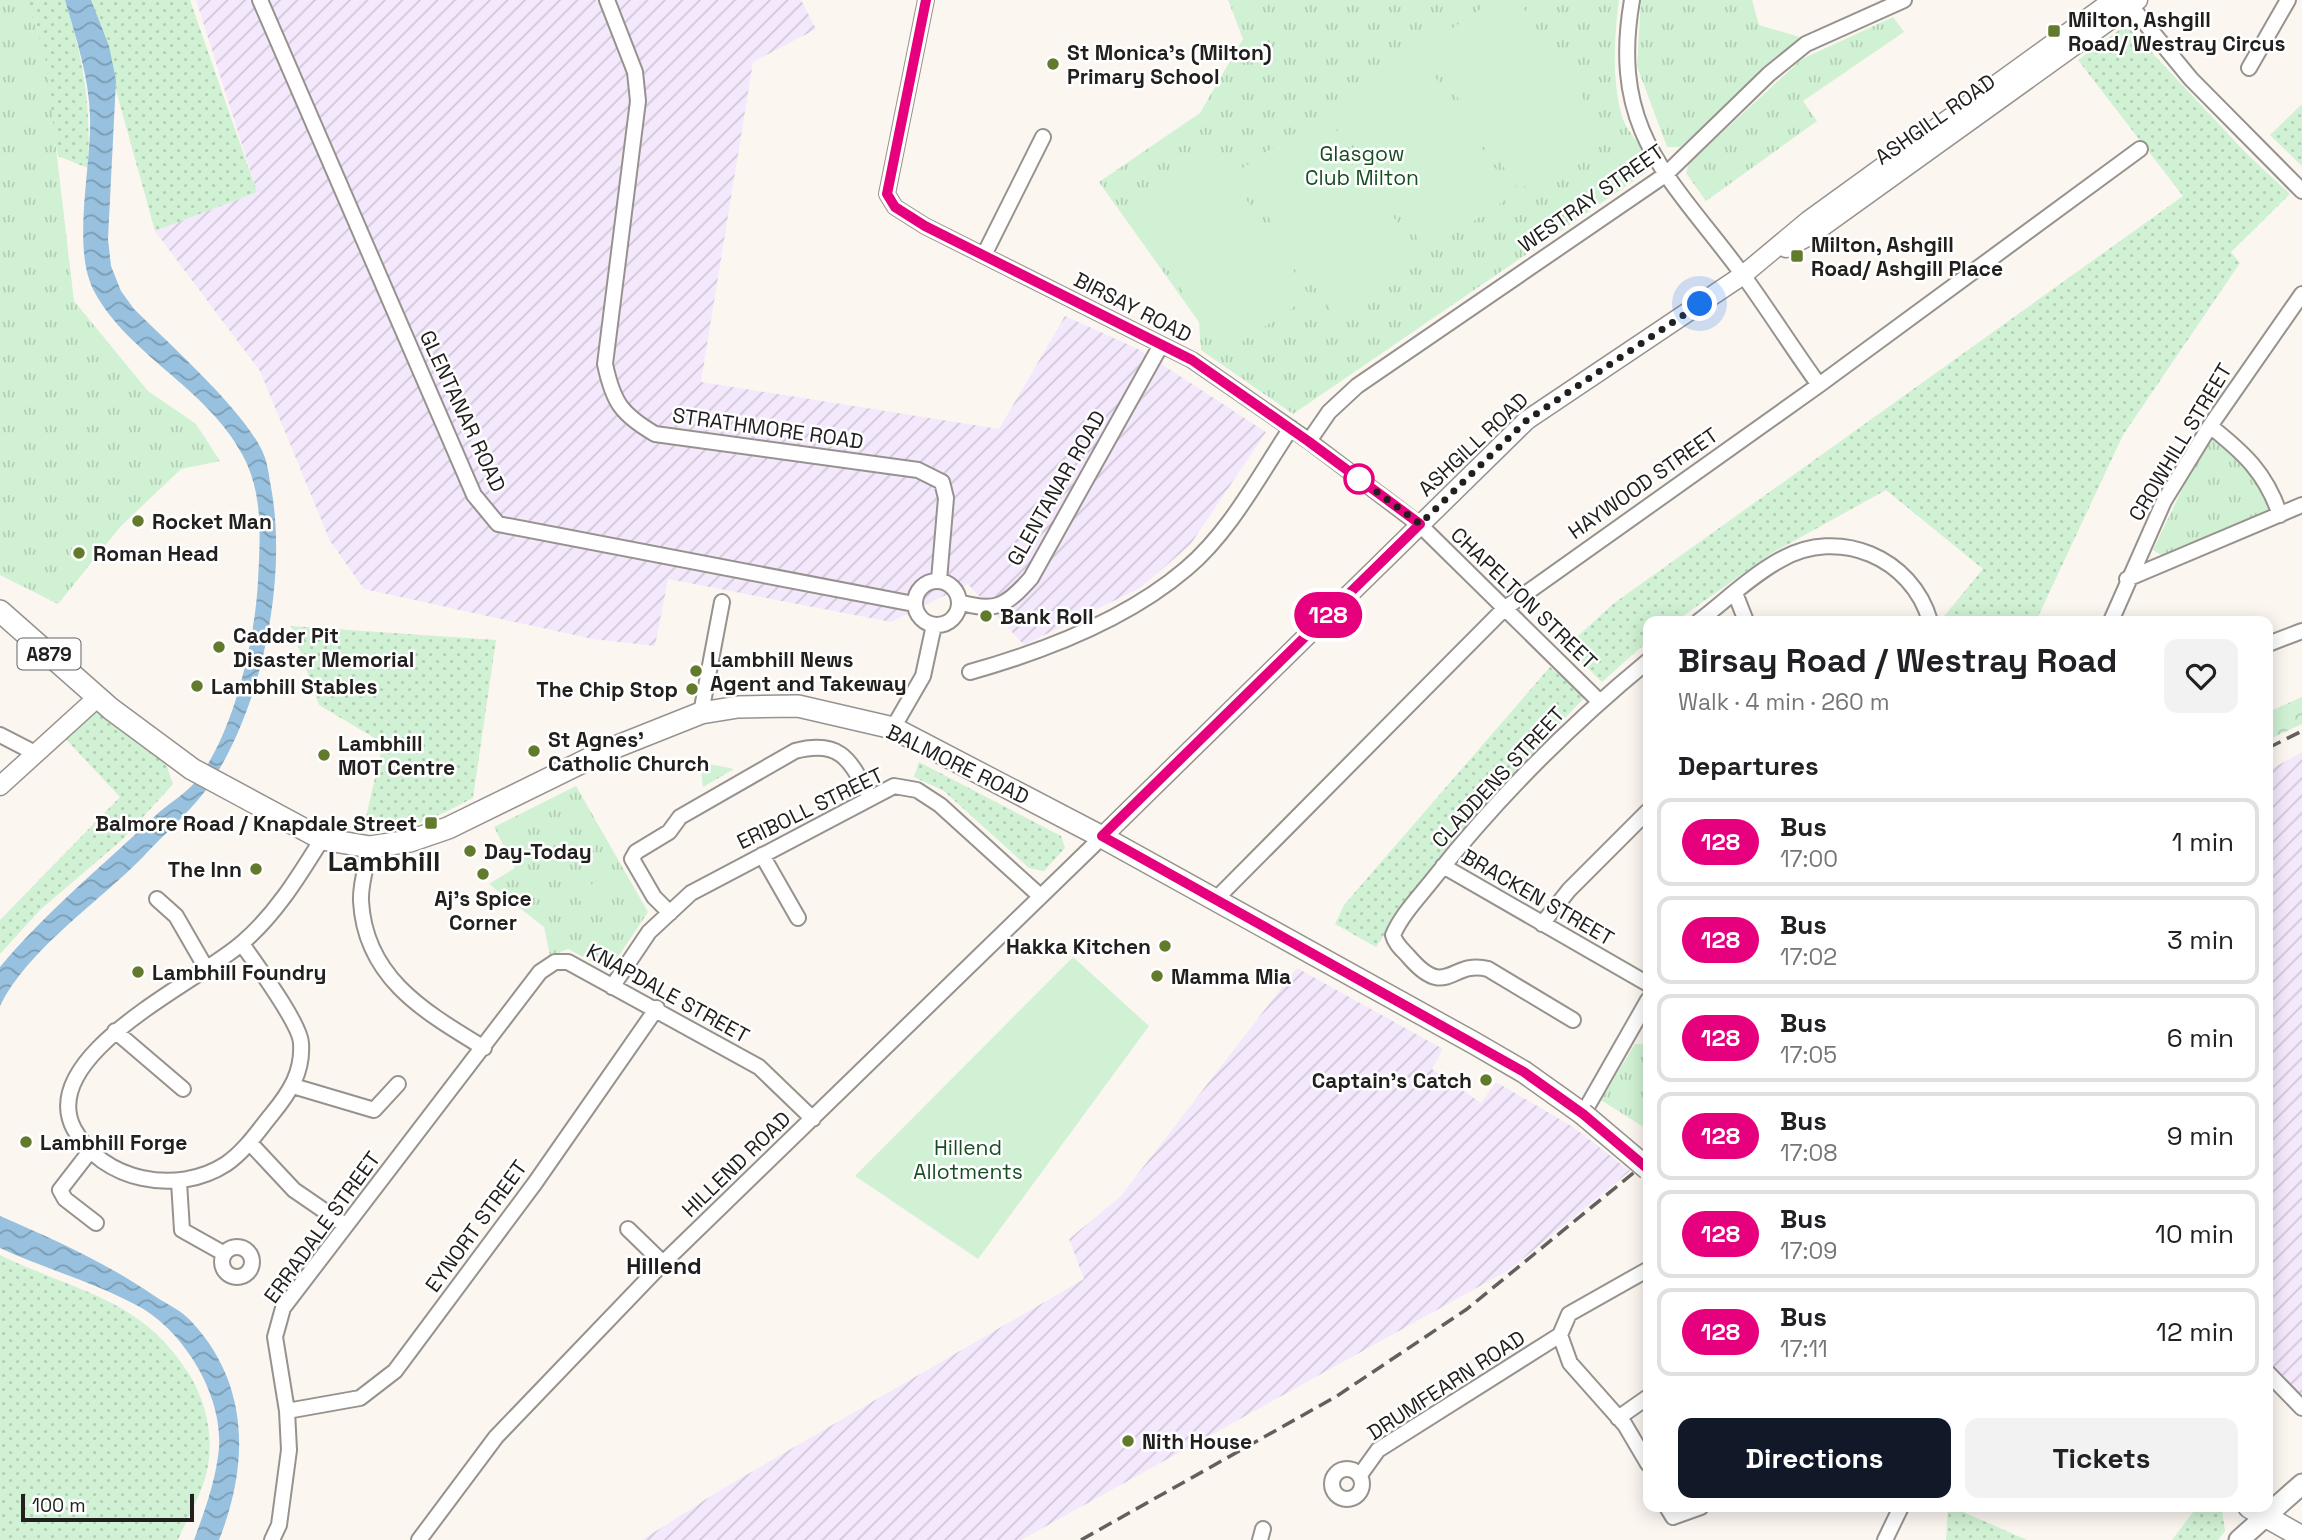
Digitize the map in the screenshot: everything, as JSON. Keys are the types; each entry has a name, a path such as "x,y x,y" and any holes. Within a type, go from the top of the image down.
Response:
{"main road":[{"name":"A879","path":"0,611 98,697"},
{"name":"BALMORE ROAD","path":"98,697 210,781 322,839 370,847 410,841 448,828 603,752 701,713 738,707 798,706 893,728 1102,836 1524,1072 1583,1114 1643,1165"},
{"path":"2273,1501 2302,1484"},
{"path":"2239,1540 2255,1512"},
{"path":"2258,1512 2302,1537"}],"street":[{"name":"GLENTANAR ROAD","path":"260,0 474,495 498,524 914,604"},
{"name":"STRATHMORE ROAD","path":"607,0 635,72 638,101 605,364 611,392 629,419 655,434 918,470 942,482 946,498 939,580"},
{"name":"BIRSAY ROAD","path":"926,0 887,194 895,207 1192,360 1291,428 1420,524"},
{"path":"1632,0 1625,39 1628,82 1639,129 1665,175 1747,271 1819,385"},
{"name":"WESTRAY STREET","path":"1308,441 1329,412 1357,386 1665,175 1769,74 1806,44 1903,0"},
{"name":"ASHGILL ROAD","path":"1747,271 1809,220 2113,0"},
{"path":"2249,68 2288,0"},
{"path":"2132,2 2191,79 2298,187"},
{"name":"ASHGILL ROAD","path":"1102,836 1527,420 1747,271 1811,235 2132,2"},
{"path":"984,255 1043,137"},
{"name":"HAYWOOD STREET","path":"1214,901 1504,609 1819,385 2140,149"},
{"name":"CROWHILL STREET","path":"2112,616 2164,501 2210,426 2302,294"},
{"name":"GLENTANAR ROAD","path":"959,601 984,609 1011,601 1031,578 1161,345"},
{"path":"2210,426 2243,453 2271,488 2280,515"},
{"path":"970,672 1031,655 1132,606 1186,569 1222,530 1291,428"},
{"path":"2127,579 2302,505"},
{"name":"CHAPELTON STREET","path":"1420,524 1595,697"},
{"path":"1705,616 1780,559 1799,552 1835,546 1857,548 1900,571 1924,602 1928,616"},
{"path":"939,580 955,590 959,601 955,616 942,625 934,625 918,616 914,604 915,596 924,584 939,580"},
{"path":"1735,593 1744,616"},
{"path":"701,713 722,602"},
{"path":"893,728 923,676 934,625"},
{"path":"2273,642 2302,631"},
{"name":"CLADDENS STREET","path":"1573,1020 1488,969 1472,968 1438,979 1425,975 1394,940 1394,934 1444,866 1522,775 1595,697 1643,664"},
{"path":"0,786 98,697"},
{"path":"0,735 35,753"},
{"path":"670,913 654,897 632,859 636,852 669,832 680,817 795,751 810,747 828,749 848,757 870,797"},
{"name":"ERIBOLL STREET","path":"612,987 649,932 691,893 894,786 917,790 940,805 1039,895"},
{"path":"1542,924 1569,890 1643,816"},
{"name":"HILLEND ROAD","path":"419,1540 496,1437 663,1263 1102,836"},
{"path":"242,944 278,998 302,1041 298,1077 293,1086 250,1143 226,1164 179,1182 141,1178 102,1160 73,1128 68,1102 78,1072 115,1031 242,944 285,897 322,839"},
{"path":"370,847 361,898 371,951 425,1012 484,1048"},
{"path":"762,855 798,918"},
{"name":"BRACKEN STREET","path":"1444,866 1643,981"},
{"path":"157,898 176,916 206,968"},
{"name":"KNAPDALE STREET","path":"484,1048 540,972 555,962 568,962 759,1067 813,1119"},
{"name":"EYNORT STREET","path":"287,1412 360,1398 395,1371 535,1183 657,1009"},
{"path":"1583,1114 1643,1009"},
{"path":"1632,1030 1643,1031"},
{"path":"115,1031 183,1089"},
{"name":"ERRADALE STREET","path":"272,1540 279,1525 289,1450 287,1412 275,1337 283,1307 484,1048"},
{"path":"293,1086 374,1110 398,1084"},
{"path":"250,1143 294,1190 345,1225"},
{"path":"91,1150 60,1191 65,1199 96,1223"},
{"path":"179,1182 182,1230 223,1254"},
{"path":"628,1229 663,1263"},
{"name":"DRUMFEARN ROAD","path":"1360,1475 1378,1450 1560,1335 1569,1314 1643,1272"},
{"path":"1560,1335 1570,1363 1585,1384 1618,1418 1643,1456"},
{"path":"2273,1378 2302,1408"},
{"path":"1618,1418 1643,1400"},
{"path":"1670,1512 1672,1517 1686,1512"},
{"path":"1885,1540 1899,1512"}],"shaded area":[{"path":"196,0 801,0 816,29 753,62 701,382 999,429 1065,316 1138,349 1266,432 1190,545 1140,588 1024,645 968,584 891,622 668,579 655,646 593,639 364,589 330,541 260,371 155,231 257,192"},
{"path":"2302,752 2302,1408 2276,1382 2273,1384 2273,768"},
{"path":"1297,968 1443,1049 1432,1069 1481,1103 1496,1082 1573,1127 1630,1171 1509,1270 1021,1540 642,1540 722,1489 1084,1279 1069,1239 1120,1197"}],"green space":[{"path":"0,0 27,0 45,55 74,301 148,391 196,424 220,461 181,469 121,526 58,604 0,575"},
{"path":"21,0 65,0 85,83 88,168 58,156 31,28"},
{"path":"91,0 190,0 257,192 155,231"},
{"name":"Glasgow Club Milton","path":"1228,0 1619,0 1615,57 1618,99 1627,128 1645,155 1648,171 1293,414 1201,350 1199,322 1099,182 1200,113 1243,39"},
{"path":"1494,0 1518,0 1606,133 1519,190 1424,47"},
{"path":"1641,0 1752,0 1759,25 1803,38 1680,147 1667,147 1637,66"},
{"path":"1893,17 1904,32 1803,101 1817,121 1706,201 1686,173 1689,163 1802,59"},
{"path":"2126,25 2246,153 2290,194 2231,252 2240,263 2123,435 2038,616 1944,616 1983,569 1886,490 1772,553 1683,616 1643,616 1643,645 1602,682 1566,647 1613,604 2183,196 2078,60"},
{"path":"1418,51 1513,195 1427,252 1332,108"},
{"path":"2302,104 2302,166 2270,135"},
{"path":"1325,113 1420,257 1333,314 1238,171"},
{"path":"1215,152 1310,296 1224,354 1128,210"},
{"path":"2214,435 2240,453 2275,509 2164,557 2153,550 2198,456"},
{"path":"291,626 496,640 473,798 434,817 405,827 377,829 364,826 383,743 319,705"},
{"path":"1550,667 1585,697 1528,757 1449,848 1376,947 1335,924 1344,905"},
{"path":"2302,697 2302,724 2273,738 2273,710"},
{"path":"97,702 166,764 173,784 123,839 40,910 0,954 0,920 120,797 61,734"},
{"path":"700,762 734,769 703,787"},
{"path":"919,762 1061,836 1065,848 1044,871 1029,868 944,791 914,777"},
{"path":"576,786 648,912 616,960 600,966 568,949 550,956 544,927 489,884 515,868 494,827"},
{"path":"611,868 626,886 592,915 577,897"},
{"name":"Hillend Allotments","path":"1073,957 1149,1026 978,1259 855,1176"},
{"path":"1635,1044 1643,1044 1643,1127 1601,1100"},
{"path":"0,1255 128,1312 150,1328 170,1348 189,1374 204,1409 210,1446 202,1488 178,1540 0,1540"},
{"path":"1948,1512 1963,1512 2027,1540 1946,1540"},
{"path":"2193,1512 2222,1512 2225,1531 2218,1540 2172,1540"}],"water":[{"path":"65,0 91,0 109,46 116,80 108,239 111,266 121,291 134,309 206,379 255,438 265,459 271,487 276,562 273,602 256,682 227,755 208,787 126,874 46,946 12,985 0,1006 0,967 36,927 75,890 159,812 193,785 210,760 232,712 240,685 252,630 258,581 260,532 257,500 242,454 209,410 109,314 94,291 87,273 83,229 90,136 89,101 81,58"},
{"path":"0,1216 119,1273 187,1317 210,1345 234,1398 238,1426 236,1483 219,1540 194,1540 215,1472 219,1428 207,1386 185,1348 171,1331 138,1306 0,1248"}],"railway":[{"path":"2273,746 2302,731"},
{"path":"1081,1540 1337,1396 1467,1309 1643,1165"}],"bus line":[{"name":"128","path":"926,0 887,194 895,207 925,226 1192,360 1420,524 1102,836 1524,1072 1600,1127 1643,1165"}],"place":[{"name":"Milton, Ashgill Road/ Westray Circus","path":"2054,31"},
{"name":"St Monica's (Milton) Primary School","path":"1053,64"},
{"name":"Milton, Ashgill Road/ Ashgill Place","path":"1797,256"},
{"name":"Rocket Man","path":"138,521"},
{"name":"Roman Head","path":"79,553"},
{"name":"Bank Roll","path":"986,616"},
{"name":"Cadder Pit Disaster Memorial","path":"219,647"},
{"name":"Lambhill News Agent and Takeway","path":"696,671"},
{"name":"Lambhill Stables","path":"197,686"},
{"name":"The Chip Stop","path":"692,689"},
{"name":"St Agnes' Catholic Church","path":"534,751"},
{"name":"Lambhill MOT Centre","path":"324,755"},
{"name":"Balmore Road / Knapdale Street","path":"431,823"},
{"name":"Day-Today","path":"470,851"},
{"name":"The Inn","path":"256,869"},
{"name":"Aj's Spice Corner","path":"483,874"},
{"name":"Hakka Kitchen","path":"1165,946"},
{"name":"Lambhill Foundry","path":"138,972"},
{"name":"Mamma Mia","path":"1157,976"},
{"name":"Captain's Catch","path":"1486,1080"},
{"name":"Lambhill Forge","path":"26,1142"},
{"name":"Nith House","path":"1128,1441"}],"district":[{"name":"Lambhill","path":"384,861"},
{"name":"Hillend","path":"664,1266"}],"route":[{"path":"1359,479 1353,474 1420,524 1527,420 1700,304"}]}
